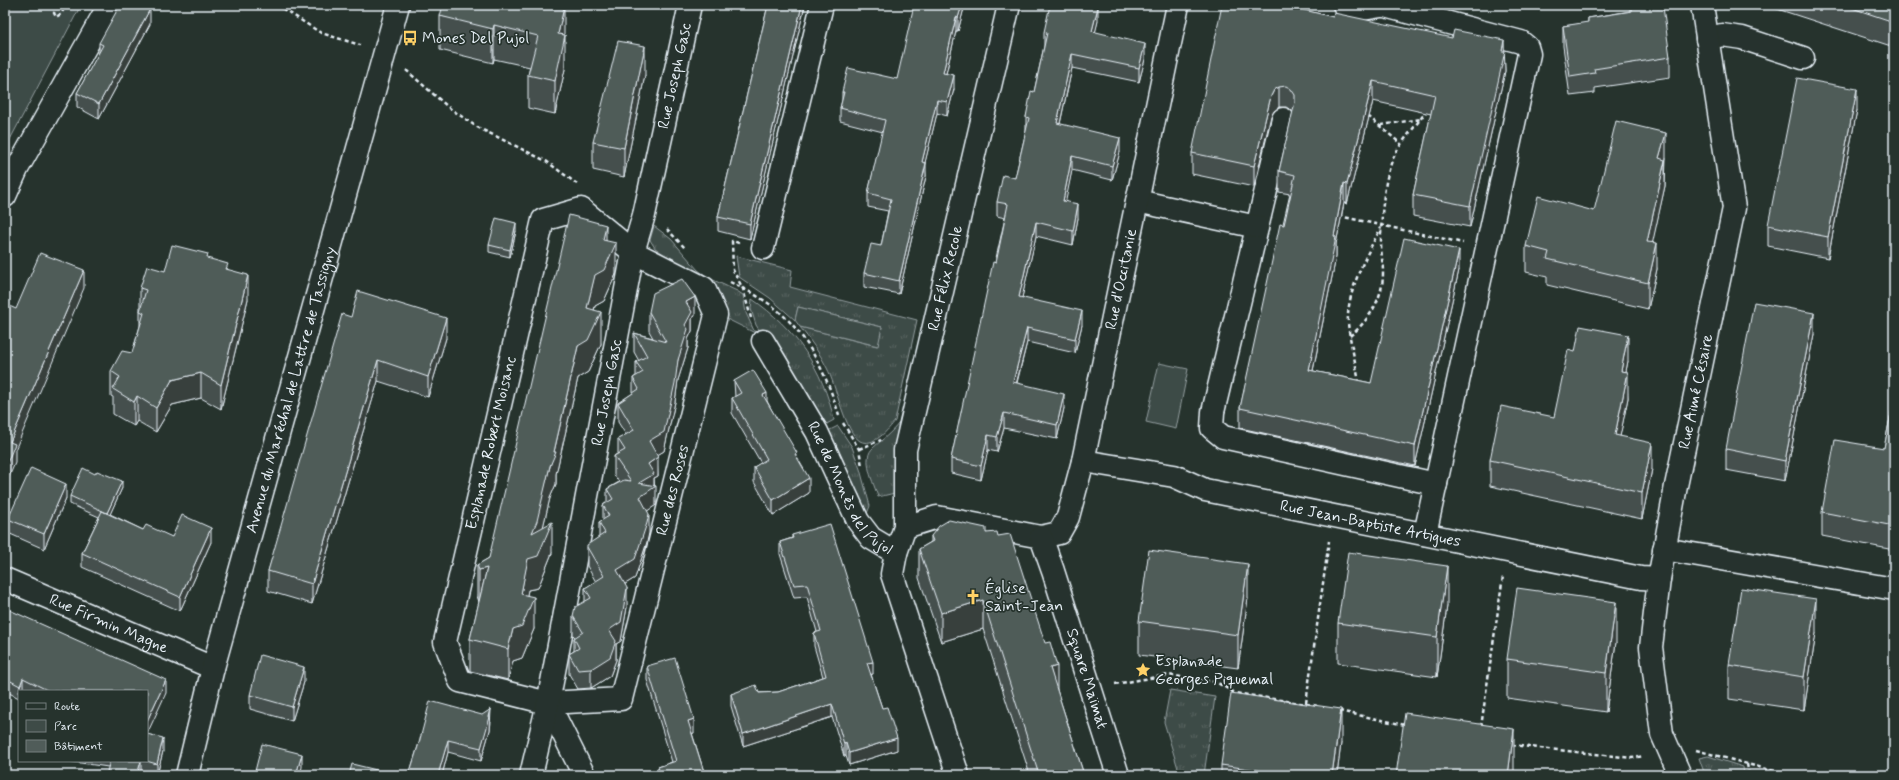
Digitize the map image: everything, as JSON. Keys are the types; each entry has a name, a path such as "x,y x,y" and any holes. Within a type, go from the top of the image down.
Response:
{"street":[{"path":"5,196 17,168 104,14 106,5"},
{"name":"Avenue du Maréchal de Lattre de Tassigny","path":"187,775 212,668 398,5"},
{"name":"Rue Joseph Gasc","path":"531,775 548,703 633,252 644,215 690,5"},
{"path":"763,248 822,5"},
{"name":"Rue Félix Recole","path":"896,553 905,527 904,450 1009,5"},
{"name":"Rue d'Occitanie","path":"1041,537 1058,533 1068,517 1083,461 1178,5"},
{"path":"1344,5 1356,10 1381,6 1521,42 1527,47 1529,54 1425,534"},
{"name":"Rue Aimé Césaire","path":"1680,775 1662,734 1651,647 1659,579 1676,486 1734,208 1702,5"},
{"path":"1707,39 1722,36 1742,38 1803,58"},
{"path":"1283,119 1213,412 1212,428 1223,438 1436,484"},
{"path":"1137,201 1258,227"},
{"name":"Esplanade Robert Moisanc","path":"548,703 460,681 445,642 543,220 581,209 633,252"},
{"name":"Rue des Roses","path":"548,703 621,699 716,315 704,288 633,252"},
{"name":"Rue de Monès del Pujol","path":"763,341 817,432 858,521 871,538 896,553 892,574 958,775"},
{"name":"Rue Jean-Baptiste Artigues","path":"1083,461 1174,476 1205,490 1641,578 1659,579"},
{"path":"905,527 937,517 1041,537"},
{"name":"Square Maïmat","path":"1041,537 1118,775"},
{"path":"1664,550 1894,589"},
{"name":"Rue Firmin Magne","path":"5,580 212,668"},
{"path":"548,703 584,775"}],"path":[{"path":"5,18 10,5"},
{"path":"56,5 54,13 56,17 61,14 66,5"},
{"path":"277,5 321,33 385,53"},
{"path":"1350,336 1363,325 1377,304 1381,290 1382,226 1386,183 1394,155 1428,108"},
{"path":"1368,116 1381,125 1402,144"},
{"path":"1381,125 1421,119"},
{"path":"1338,216 1487,248"},
{"path":"1359,387 1348,321 1356,282 1364,260 1382,226"},
{"path":"763,248 732,241 733,270 743,289 751,319 763,341"},
{"path":"1306,703 1332,515"},
{"path":"1480,734 1507,551"},
{"path":"1091,688 1168,675 1216,682 1235,693 1306,703 1321,707"},
{"path":"1336,710 1411,726"},
{"path":"1510,745 1632,758 1670,752 1696,750 1788,775"},
{"path":"1748,764 1749,775"}],"green space":[{"path":"5,5 81,5 5,149"},
{"path":"654,226 671,239 698,270 709,278 743,295 746,313 755,333 723,317 684,268 655,248 650,240"},
{"path":"736,256 792,270 790,287 917,320 895,421 880,437 870,442 865,442 860,441 855,436 845,418 824,362 800,327 877,346 882,327 798,307 795,320 770,298 739,277"},
{"path":"752,299 781,323 805,351 823,384 834,420 821,427 756,325 751,309"},
{"path":"798,307 882,327 878,346 800,327 795,320"},
{"path":"1159,363 1188,369 1176,429 1146,422"},
{"path":"899,423 896,449 899,492 878,497 869,471 868,457 874,447"},
{"path":"838,426 852,447 860,469 870,506 866,516 824,433"},
{"path":"1170,690 1215,697 1204,775 1180,775 1164,722"},
{"path":"1708,756 1743,767 1744,775 1705,775 1699,758"}],"building":[{"path":"120,5 139,5 150,9 99,104 77,93 103,45 99,43"},
{"path":"443,5 554,5 564,7 558,34 565,35 555,81 528,75 538,36 494,25 493,29 440,16"},
{"path":"768,5 802,5 750,224 718,217"},
{"path":"914,5 962,5 958,18 956,17 943,73 954,75 947,102 937,100 922,162 926,163 899,281 864,273 871,244 881,246 891,199 868,193 885,120 840,108 848,68 897,79"},
{"path":"1050,5 1090,5 1098,7 1092,31 1145,44 1139,68 1072,54 1057,123 1120,138 1112,166 1072,156 1063,201 1078,204 1073,231 1036,222 1019,297 1082,311 1075,339 1027,328 1013,382 1064,394 1057,425 1004,413 997,437 988,435 981,466 951,459 993,262 996,263 1008,204 997,202 1003,175 1015,178 1029,118 1026,117 1031,91 1034,92 1047,33 1044,32"},
{"path":"1222,5 1288,5 1333,17 1334,13 1452,38 1454,30 1504,40 1502,51 1505,51 1470,206 1413,195 1435,95 1373,81 1347,184 1344,183 1334,236 1336,237 1309,370 1371,383 1404,238 1459,250 1415,446 1240,408 1280,224 1284,225 1295,175 1279,171 1295,102 1295,95 1291,89 1286,86 1279,87 1274,90 1271,96 1254,166 1192,153"},
{"path":"1632,5 1657,5 1657,8 1663,7 1670,57 1594,69 1595,73 1570,77 1563,26 1588,22 1588,18 1632,11"},
{"path":"1843,5 1894,5 1894,22"},
{"path":"618,41 645,46 624,148 593,142"},
{"path":"1797,78 1857,89 1828,237 1768,225"},
{"path":"1616,121 1666,133 1659,158 1665,160 1647,242 1657,243 1648,283 1547,259 1549,252 1526,246 1538,196 1594,211"},
{"path":"569,215 606,225 603,240 616,243 604,270 595,275 587,308 601,312 588,340 578,346 554,452 556,452 550,466 537,521 532,533 552,522 538,556 528,559 521,594 534,597 522,626 513,629 508,649 470,639 487,568 479,570 477,565 489,558"},
{"path":"496,218 516,223 510,250 489,245"},
{"path":"172,245 208,254 207,258 228,264 226,269 248,275 221,385 201,373 172,380 156,408 137,396 134,402 113,389 120,377 111,371 122,351 132,353 144,313 140,311 146,290 140,288 147,266 165,271"},
{"path":"40,253 84,270 10,442 15,444 5,468 5,304 16,309"},
{"path":"682,279 695,297 686,302 692,312 685,325 688,329 678,360 675,383 664,432 649,441 658,457 648,464 654,474 639,483 656,486 640,497 649,514 647,523 635,559 617,570 627,588 621,622 609,630 616,641 610,657 591,669 578,670 569,654 579,648 574,638 583,632 573,616 575,607 591,598 585,588 604,576 587,545 605,533 599,522 609,516 603,505 613,499 607,489 624,480 631,481 614,456 625,450 618,439 634,430 618,403 639,389 633,378 643,372 636,362 647,356 634,333 666,342 649,312 653,293"},
{"path":"358,291 446,318 428,377 378,360 312,584 268,571 342,314 351,317"},
{"path":"1754,302 1814,313 1785,461 1726,449"},
{"path":"1580,326 1628,335 1621,371 1628,372 1615,435 1652,443 1642,493 1490,460 1501,406 1554,417 1568,350 1575,352"},
{"path":"753,370 767,393 763,395 797,453 795,454 809,478 773,500 754,467 767,459 732,398 741,393 734,381"},
{"path":"1894,398 1894,526 1822,512 1835,440 1884,448"},
{"path":"31,468 66,484 44,534 8,519"},
{"path":"83,468 95,474 97,471 122,481 107,513 70,496"},
{"path":"102,511 143,530 146,525 172,537 182,515 211,528 180,597 82,553"},
{"path":"949,520 986,528 986,533 997,532 998,536 1010,534 1045,643 1050,642 1057,666 1050,668 1084,775 1039,775 983,600 941,613 919,549 933,541 931,536 939,526"},
{"path":"830,524 873,662 867,663 882,708 887,707 897,738 849,753 846,743 844,744 832,704 743,734 731,694 756,685 759,693 778,692 826,676 814,633 821,631 807,584 794,585 780,542 793,538 792,535"},
{"path":"1149,550 1248,564 1238,635 1139,621"},
{"path":"1348,552 1447,566 1437,637 1338,623"},
{"path":"1517,588 1616,602 1606,673 1507,659"},
{"path":"1741,588 1816,599 1804,677 1729,665"},
{"path":"5,608 166,680 148,719 148,690 47,690 23,678 20,686 5,678"},
{"path":"260,655 304,667 292,707 250,695"},
{"path":"675,658 694,719 688,721 705,775 660,775 658,767 676,761 647,666"},
{"path":"1231,693 1341,709 1332,775 1292,775 1221,765"},
{"path":"430,701 482,715 491,709 490,717 481,748 448,740 438,775 409,775 419,743"},
{"path":"1405,713 1514,729 1508,775 1396,775"},
{"path":"148,734 163,738 157,764 148,762"},
{"path":"262,744 302,754 296,775 254,775"},
{"path":"110,762 141,762 137,775 106,775"},
{"path":"352,764 397,775 349,775"}],"place":[{"name":"Mones Del Pujol","path":"410,38"},
{"name":"Église Saint-Jean","path":"973,597"},
{"name":"Esplanade Georges Piquemal","path":"1143,670"}]}
